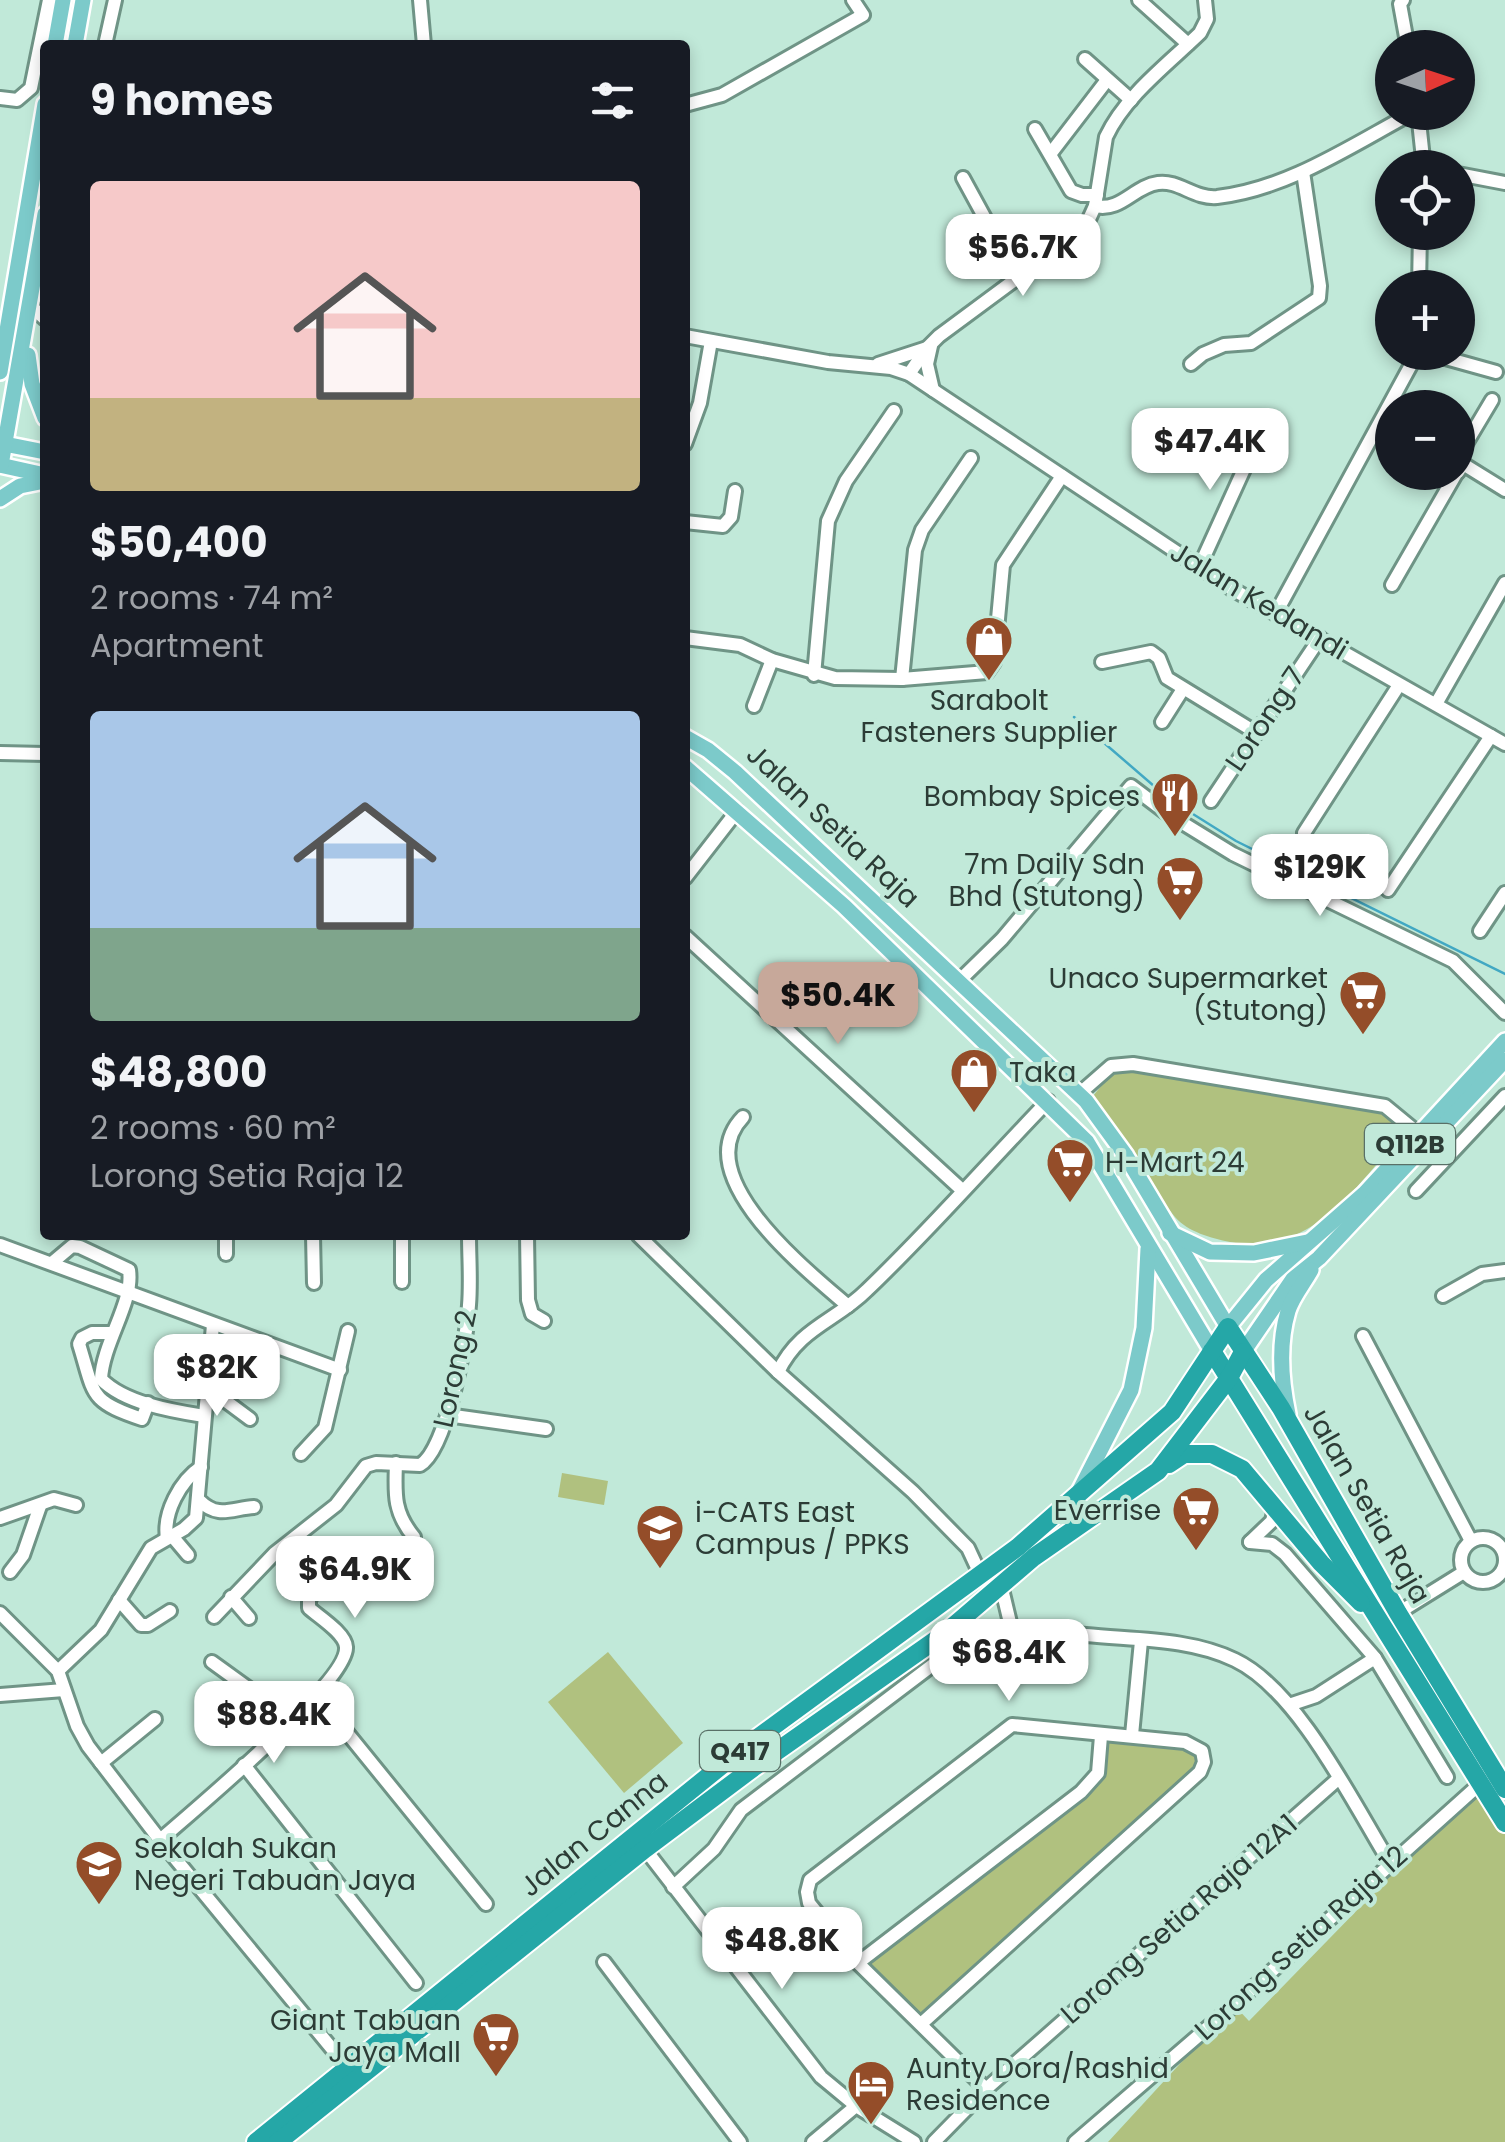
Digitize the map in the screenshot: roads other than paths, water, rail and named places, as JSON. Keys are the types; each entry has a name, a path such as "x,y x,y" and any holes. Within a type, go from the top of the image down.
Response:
{"highway":[{"name":"Jalan Canna","path":"256,2142 737,1753 982,1576 1172,1412 1228,1327"},
{"name":"Jalan Setia Raja","path":"1228,1327 1289,1422 1390,1619 1505,1823"},
{"name":"Jalan Setia Raja","path":"1212,1351 1505,1789"},
{"name":"Q417","path":"1230,1378 1243,1352"},
{"name":"Jalan Canna","path":"278,2142 645,1850 753,1768 944,1634 1034,1557 1158,1471 1230,1378"},
{"path":"1158,1471 1184,1454 1212,1454 1242,1469 1320,1562 1390,1619"}],"main road":[{"path":"57,40 64,0"},
{"path":"76,40 82,0"},
{"path":"0,370 40,134"},
{"path":"11,308 32,239 40,237"},
{"path":"40,254 0,466 40,477"},
{"path":"26,331 32,384 40,405"},
{"path":"3,444 40,451"},
{"path":"0,499 40,480"},
{"name":"Jalan Setia Raja","path":"690,740 736,772 1079,1094 1126,1156 1228,1327"},
{"path":"690,750 736,785 740,795 738,811"},
{"name":"Jalan Setia Raja","path":"691,772 844,906 1087,1142 1212,1351"},
{"path":"959,980 952,998 984,1040"},
{"name":"Q112B","path":"1310,1241 1364,1194 1505,1041"},
{"path":"1243,1352 1293,1278 1318,1258 1505,1060"},
{"path":"1170,1233 1210,1252 1254,1252 1310,1241"},
{"name":"Jalan Canna","path":"1228,1327 1266,1280 1310,1241"},
{"path":"1077,1496 1131,1390 1144,1328 1148,1247"},
{"path":"1289,1422 1282,1374 1288,1308 1318,1258"}],"street":[{"path":"41,40 49,0"},
{"path":"106,40 116,0"},
{"path":"420,0 424,40"},
{"path":"690,105 722,95 863,15 854,0"},
{"path":"1139,0 1188,44"},
{"path":"1404,0 1400,4 1405,30"},
{"path":"909,374 931,344 1084,228 1096,200 1106,137 1131,100 1204,26 1207,1"},
{"path":"6,99 22,98 32,88 40,47"},
{"path":"1085,59 1131,100"},
{"path":"1051,153 1107,80"},
{"path":"1035,129 1071,191 1113,208 1152,184 1163,182 1194,196 1221,197 1303,172 1382,130"},
{"path":"1191,364 1224,345 1251,343 1319,298 1303,172"},
{"path":"1475,177 1505,183"},
{"path":"963,178 1017,276"},
{"path":"31,306 40,314"},
{"name":"Jalan Kedandi","path":"690,337 828,362 876,365 909,374 1199,568 1505,744"},
{"path":"690,430 700,403 711,341"},
{"path":"876,365 931,344"},
{"path":"931,344 927,364 933,390"},
{"path":"1475,366 1496,372"},
{"path":"1475,432 1492,400"},
{"path":"814,675 828,521 846,480 894,410"},
{"path":"1199,568 1260,436"},
{"path":"1276,613 1375,436"},
{"path":"902,678 915,550 922,530 970,458"},
{"path":"1475,474 1505,490"},
{"path":"690,639 740,646 814,675 836,678 983,674 990,670 1003,565 1062,476"},
{"path":"1392,585 1444,490"},
{"path":"690,523 723,526 731,518 735,491"},
{"path":"1436,704 1505,583"},
{"name":"Lorong 7","path":"1211,801 1320,638"},
{"path":"1102,662 1151,652 1159,658 1164,674 1183,689 1255,732"},
{"path":"754,706 772,660"},
{"path":"1304,834 1399,686"},
{"path":"1162,722 1183,689"},
{"path":"1388,890 1491,736"},
{"path":"0,753 40,754"},
{"path":"959,980 1002,939 1132,786 1233,854 1453,960 1505,1013"},
{"path":"690,867 738,811"},
{"path":"1480,931 1505,893"},
{"path":"690,941 962,1190"},
{"path":"1079,1094 1111,1066 1133,1064 1385,1106 1419,1134"},
{"path":"1416,1191 1505,1096"},
{"path":"774,1368 814,1326 848,1306 913,1246 1048,1101"},
{"path":"743,1117 730,1148 746,1205 799,1265 848,1306"},
{"path":"226,1240 226,1254"},
{"path":"313,1240 314,1284"},
{"path":"402,1240 402,1282"},
{"name":"Lorong 2","path":"214,1616 275,1553 336,1506 366,1466 420,1465 440,1442 467,1324 469,1240"},
{"path":"527,1240 528,1300 532,1314 544,1321"},
{"path":"643,1240 774,1368 913,1492 968,1548 982,1576"},
{"path":"0,1245 340,1370"},
{"path":"53,1262 72,1246 130,1270 129,1292 111,1333 101,1379 112,1388 148,1403 204,1416"},
{"path":"1443,1296 1482,1274 1505,1271"},
{"path":"58,1670 101,1630 150,1548 196,1518 213,1325"},
{"path":"301,1454 323,1431 348,1331"},
{"path":"111,1333 92,1333 78,1344 95,1396 104,1404 142,1420 148,1403"},
{"path":"1363,1336 1471,1542"},
{"path":"208,1386 250,1419"},
{"path":"447,1416 546,1430"},
{"path":"396,1463 396,1507 400,1520 414,1537"},
{"path":"188,1555 165,1532 177,1494 201,1467"},
{"path":"0,1518 54,1499 76,1504"},
{"path":"200,1501 213,1511 254,1507"},
{"path":"10,1572 23,1555 40,1506"},
{"path":"1275,1508 1272,1521 1250,1542 1272,1544 1285,1554 1375,1658 1447,1777"},
{"path":"1482,1538 1494,1540 1504,1554 1502,1571 1494,1579 1473,1580 1464,1572 1461,1556 1471,1542 1482,1538"},
{"path":"1390,1619 1464,1572"},
{"path":"1494,1579 1505,1592"},
{"path":"1002,1585 1012,1631"},
{"path":"160,1840 318,1697 345,1654 343,1639 310,1608 308,1599 315,1590"},
{"path":"231,1597 249,1618"},
{"path":"119,1600 141,1625 148,1625 170,1611"},
{"path":"1,1616 58,1670 77,1726 101,1763 347,2067"},
{"path":"673,1887 714,1849 742,1810 968,1638 1040,1630 1178,1643 1236,1660 1292,1704 1390,1863"},
{"path":"1132,1735 1141,1641"},
{"path":"1292,1704 1316,1696 1375,1658"},
{"path":"212,1662 292,1720"},
{"path":"0,1695 64,1690"},
{"path":"318,1697 486,1904"},
{"path":"101,1763 155,1718"},
{"path":"921,2024 1203,1767 1202,1751 1191,1744 1132,1735 1101,1736 1012,1725 810,1880 809,1903 858,1963 986,2089"},
{"path":"858,1963 1081,1792 1098,1772 1101,1736"},
{"path":"244,1765 416,1983"},
{"name":"Lorong Setia Raja 12A1","path":"934,2142 986,2089 1338,1779"},
{"name":"Lorong Setia Raja 12","path":"1076,2142 1234,2006 1481,1783"},
{"path":"645,1850 821,2077 856,2106 914,2142"},
{"path":"604,1962 740,2142"},
{"path":"813,2142 856,2106"}],"waterway":[{"path":"1074,717 1169,799 1236,841 1505,974"}],"place":[{"name":"Sarabolt Fasteners Supplier","path":"989,682"},
{"name":"Bombay Spices","path":"1175,838"},
{"name":"7m Daily Sdn Bhd (Stutong)","path":"1180,922"},
{"name":"Unaco Supermarket (Stutong)","path":"1363,1036"},
{"name":"Taka","path":"974,1114"},
{"name":"H-Mart 24","path":"1070,1204"},
{"name":"Everrise","path":"1196,1552"},
{"name":"i-CATS East Campus / PPKS","path":"660,1570"},
{"name":"Sekolah Sukan Negeri Tabuan Jaya","path":"99,1906"},
{"name":"Giant Tabuan Jaya Mall","path":"496,2078"},
{"name":"Aunty Dora/Rashid Residence","path":"871,2126"}]}
